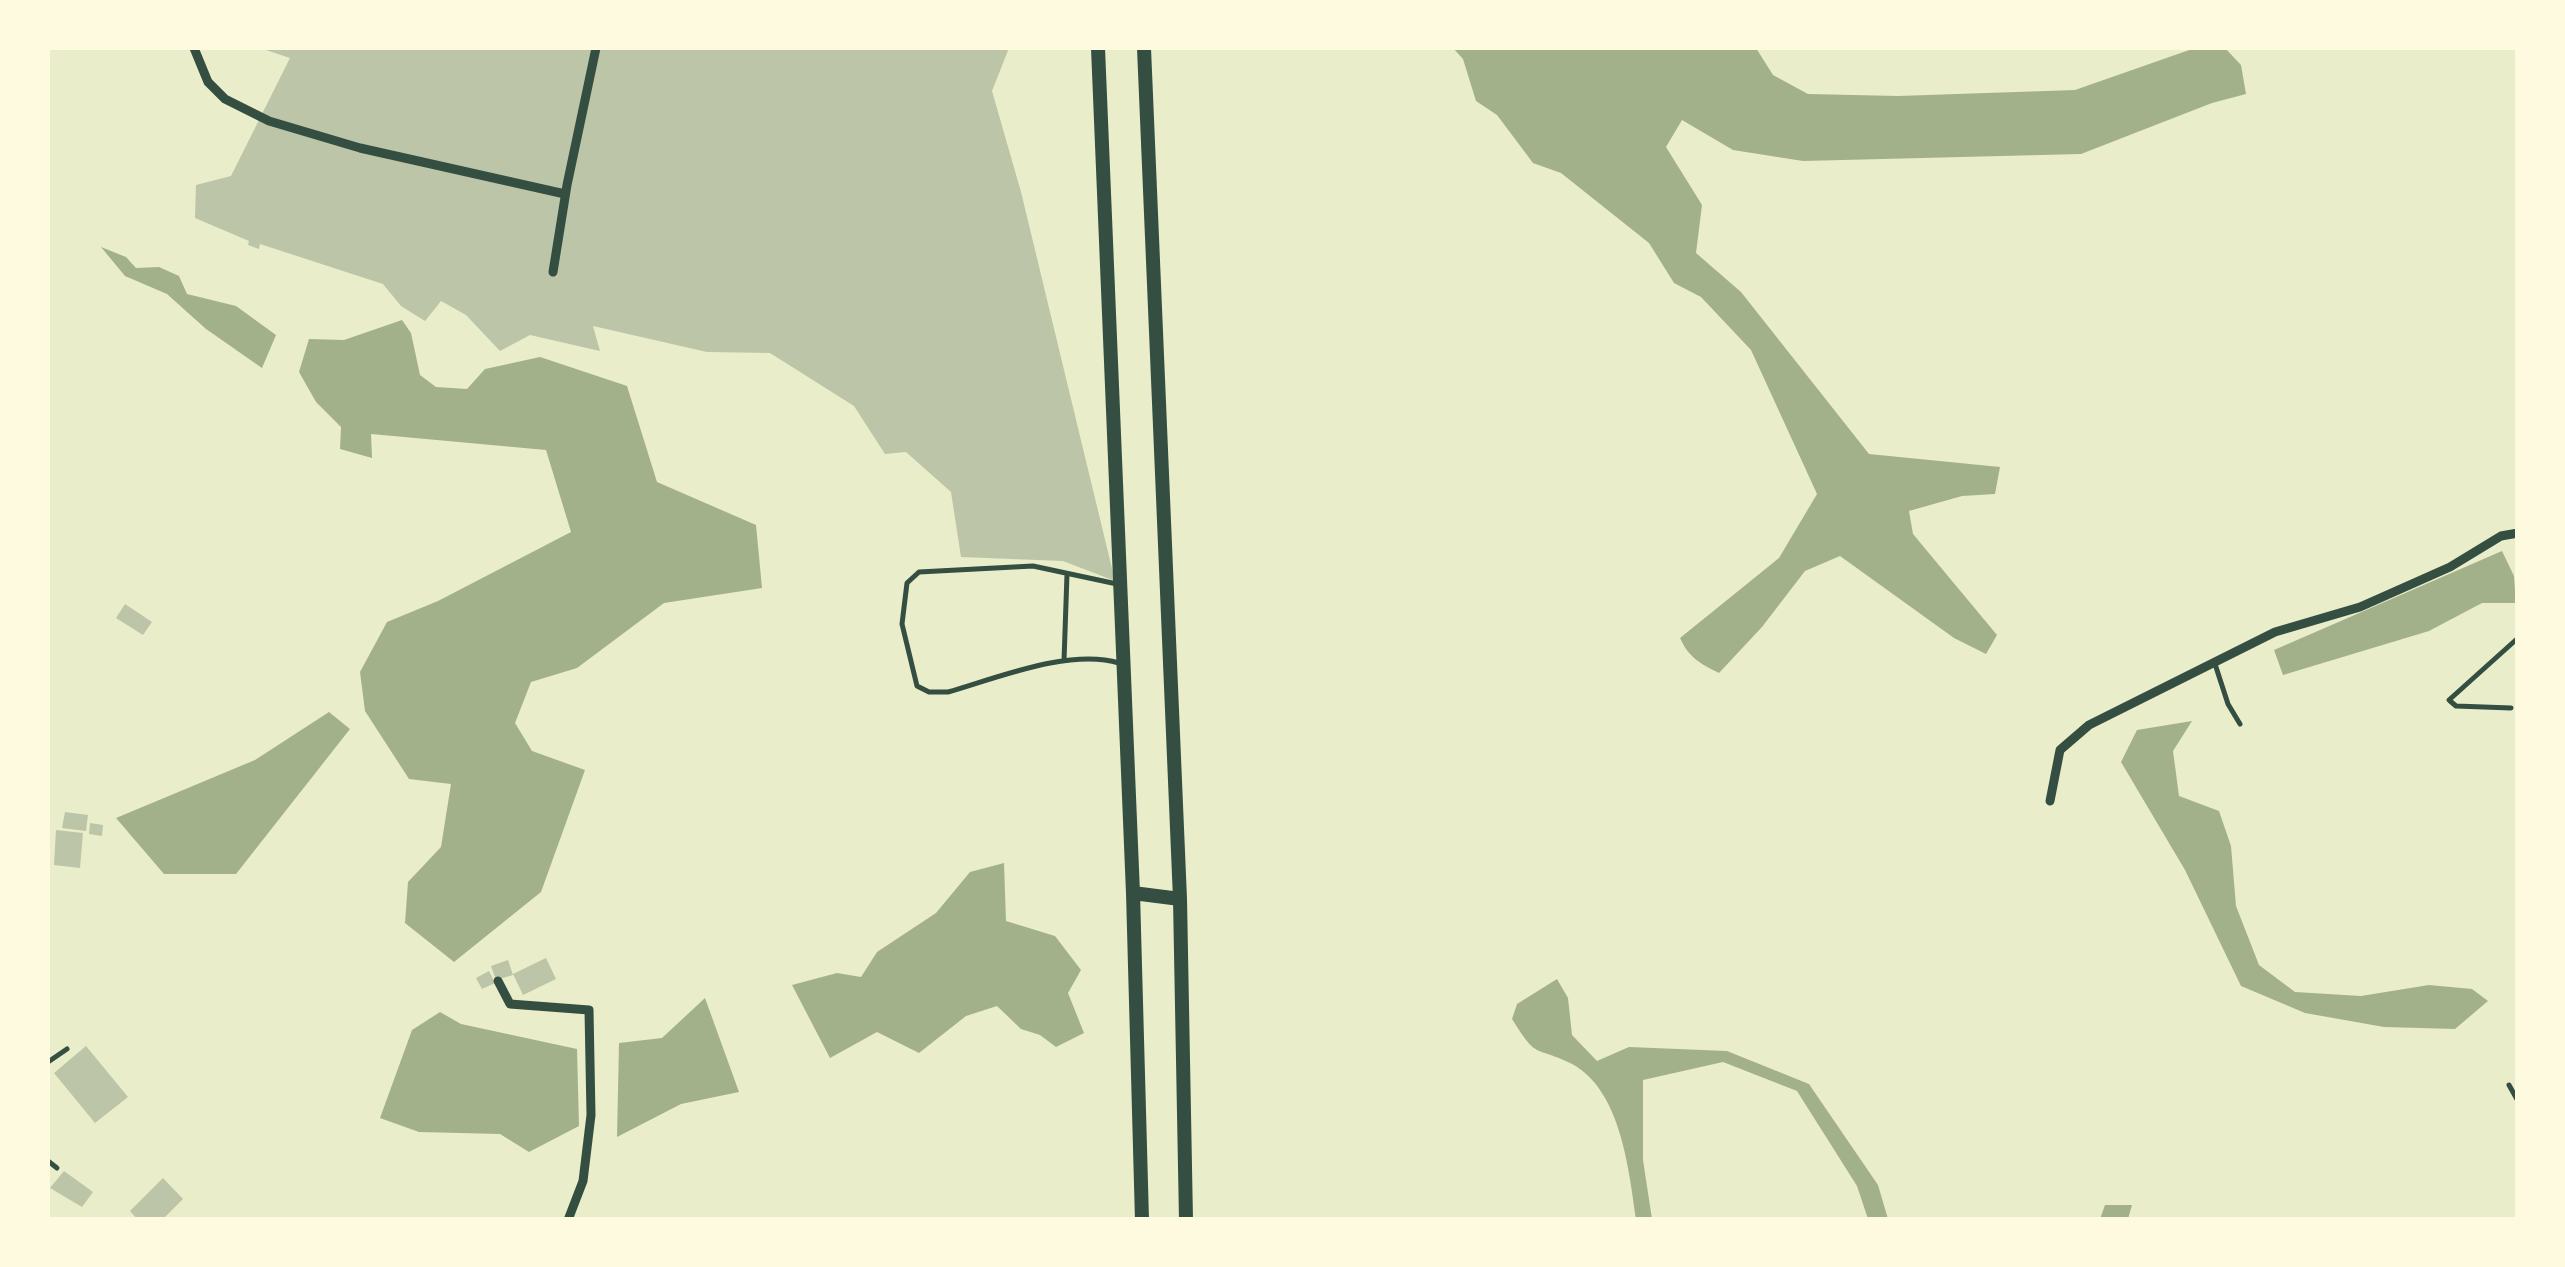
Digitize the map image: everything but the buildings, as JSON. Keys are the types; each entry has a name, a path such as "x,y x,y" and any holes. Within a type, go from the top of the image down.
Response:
{"main road":[{"path":"1098,48 1133,893 1142,1220"},
{"path":"1144,48 1180,900 1186,1220"},
{"path":"1133,893 1180,900"}],"street":[{"path":"194,48 208,82 225,99 269,121 360,148 565,194"},
{"path":"552,272 596,48"},
{"path":"2050,801 2060,750 2089,725 2275,632 2360,607 2450,567 2501,536 2518,533"},
{"path":"498,981 510,1004 589,1010 591,1115 584,1181 568,1220"}],"lane":[{"path":"1120,585 1032,566 919,572 907,583 902,624 918,686 929,692 948,692 1064,662 1102,658 1123,664"},
{"path":"1064,662 1066,574"},
{"path":"2512,708 2456,706 2448,700 2518,638"},
{"path":"2214,661 2228,704 2240,724"},
{"path":"48,1062 67,1049"},
{"path":"2509,1085 2518,1101"},
{"path":"48,1162 57,1168"}],"shaded area":[{"path":"1453,48 1756,48 1773,75 1808,94 1898,96 2075,90 2195,48 2225,48 2241,65 2246,94 2212,103 2081,154 1803,161 1733,150 1682,120 1666,147 1702,205 1696,253 1741,292 1869,454 2000,467 1995,494 1962,496 1909,511 1913,534 1997,635 1986,654 1954,638 1840,556 1805,571 1762,627 1719,673 1692,655 1680,638 1779,558 1817,494 1751,350 1701,297 1674,283 1649,243 1561,173 1533,163 1497,115 1476,101 1463,59"},
{"path":"101,247 126,257 136,268 159,267 179,276 187,294 236,306 276,335 262,368 206,329 167,294 125,276"},
{"path":"402,320 411,333 420,375 436,387 467,389 485,369 540,357 627,386 657,482 756,525 762,588 664,603 577,668 531,682 515,723 532,751 585,770 541,892 454,962 405,923 408,882 441,847 451,784 409,779 365,711 360,672 387,622 438,601 571,532 546,450 371,434 372,458 340,449 341,427 316,402 299,372 309,339 344,340"},
{"path":"2502,551 2514,576 2516,603 2482,603 2429,631 2283,675 2274,650"},
{"path":"329,712 350,729 236,874 164,874 116,818 255,760"},
{"path":"2192,721 2173,751 2179,796 2219,811 2231,846 2236,906 2259,965 2295,992 2361,996 2429,985 2472,989 2488,1001 2455,1029 2384,1027 2305,1013 2241,986 2185,870 2121,762 2137,730"},
{"path":"1004,863 1006,921 1055,936 1081,970 1068,993 1084,1033 1056,1047 1040,1035 1021,1029 997,1006 966,1016 919,1053 877,1032 830,1058 792,985 837,973 861,977 877,952 936,913 970,872"},
{"path":"1557,979 1568,998 1572,1035 1597,1061 1629,1047 1727,1051 1809,1084 1878,1185 1888,1219 1868,1219 1857,1186 1797,1091 1723,1062 1643,1080 1643,1160 1652,1219 1636,1219 1620,1133 1602,1092 1572,1064 1532,1047 1512,1019 1517,1004"},
{"path":"705,998 739,1092 681,1104 617,1137 619,1043 662,1038"},
{"path":"440,1012 461,1024 577,1049 579,1126 529,1152 500,1134 419,1132 380,1118 412,1030"},
{"path":"2105,1205 2132,1205 2128,1219 2100,1219"}]}
